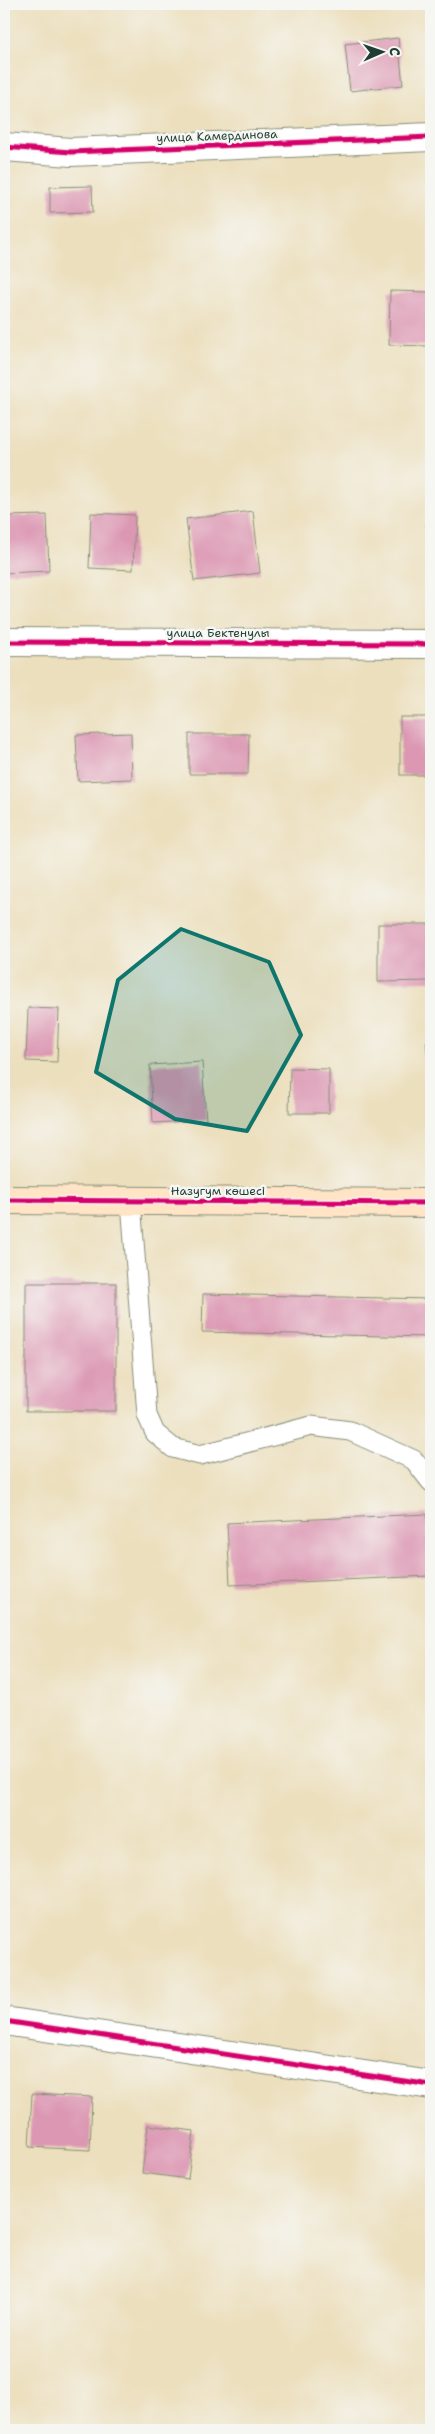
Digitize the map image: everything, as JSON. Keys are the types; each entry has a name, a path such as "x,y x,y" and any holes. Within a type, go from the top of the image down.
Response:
{"street":[{"name":"улица Камердинова","path":"4,147 71,152 431,137"},
{"name":"улица Бектенулы","path":"4,642 431,644"},
{"name":"Назугум көшесі","path":"4,1200 431,1203"},
{"path":"4,2021 431,2085"}],"lane":[{"path":"131,1201 147,1414 155,1433 173,1448 200,1455 311,1426 350,1431 414,1460 431,1482"}],"highlighted area":[{"path":"181,929 269,962 301,1035 247,1131 175,1119 96,1072 118,980"}],"building":[{"path":"398,38 403,85 350,91 345,44"},
{"path":"92,186 93,212 50,213 50,187"},
{"path":"390,291 431,292 431,346 389,345"},
{"path":"253,511 260,573 194,581 186,519"},
{"path":"91,513 135,515 133,570 89,568"},
{"path":"47,515 49,571 4,573 4,516"},
{"path":"426,524 431,524 431,554 430,554"},
{"path":"400,717 431,717 431,775 400,775"},
{"path":"131,733 132,779 78,781 76,735"},
{"path":"189,734 249,734 248,774 189,774"},
{"path":"378,924 431,924 431,981 378,982"},
{"path":"28,1008 59,1009 57,1062 26,1061"},
{"path":"431,1041 431,1083 430,1083 426,1042"},
{"path":"202,1062 206,1120 153,1123 150,1065"},
{"path":"290,1068 329,1069 329,1113 289,1113"},
{"path":"26,1283 116,1283 116,1411 26,1411"},
{"path":"203,1294 431,1299 431,1337 202,1332"},
{"path":"427,1514 430,1576 230,1585 227,1523"},
{"path":"32,2094 92,2097 90,2150 29,2147"},
{"path":"148,2125 194,2131 188,2179 142,2173"}],"cycle path":[{"path":"4,147 71,152 431,137"},
{"path":"4,642 431,644"},
{"path":"4,1200 431,1203"},
{"path":"4,2021 431,2085"}]}
